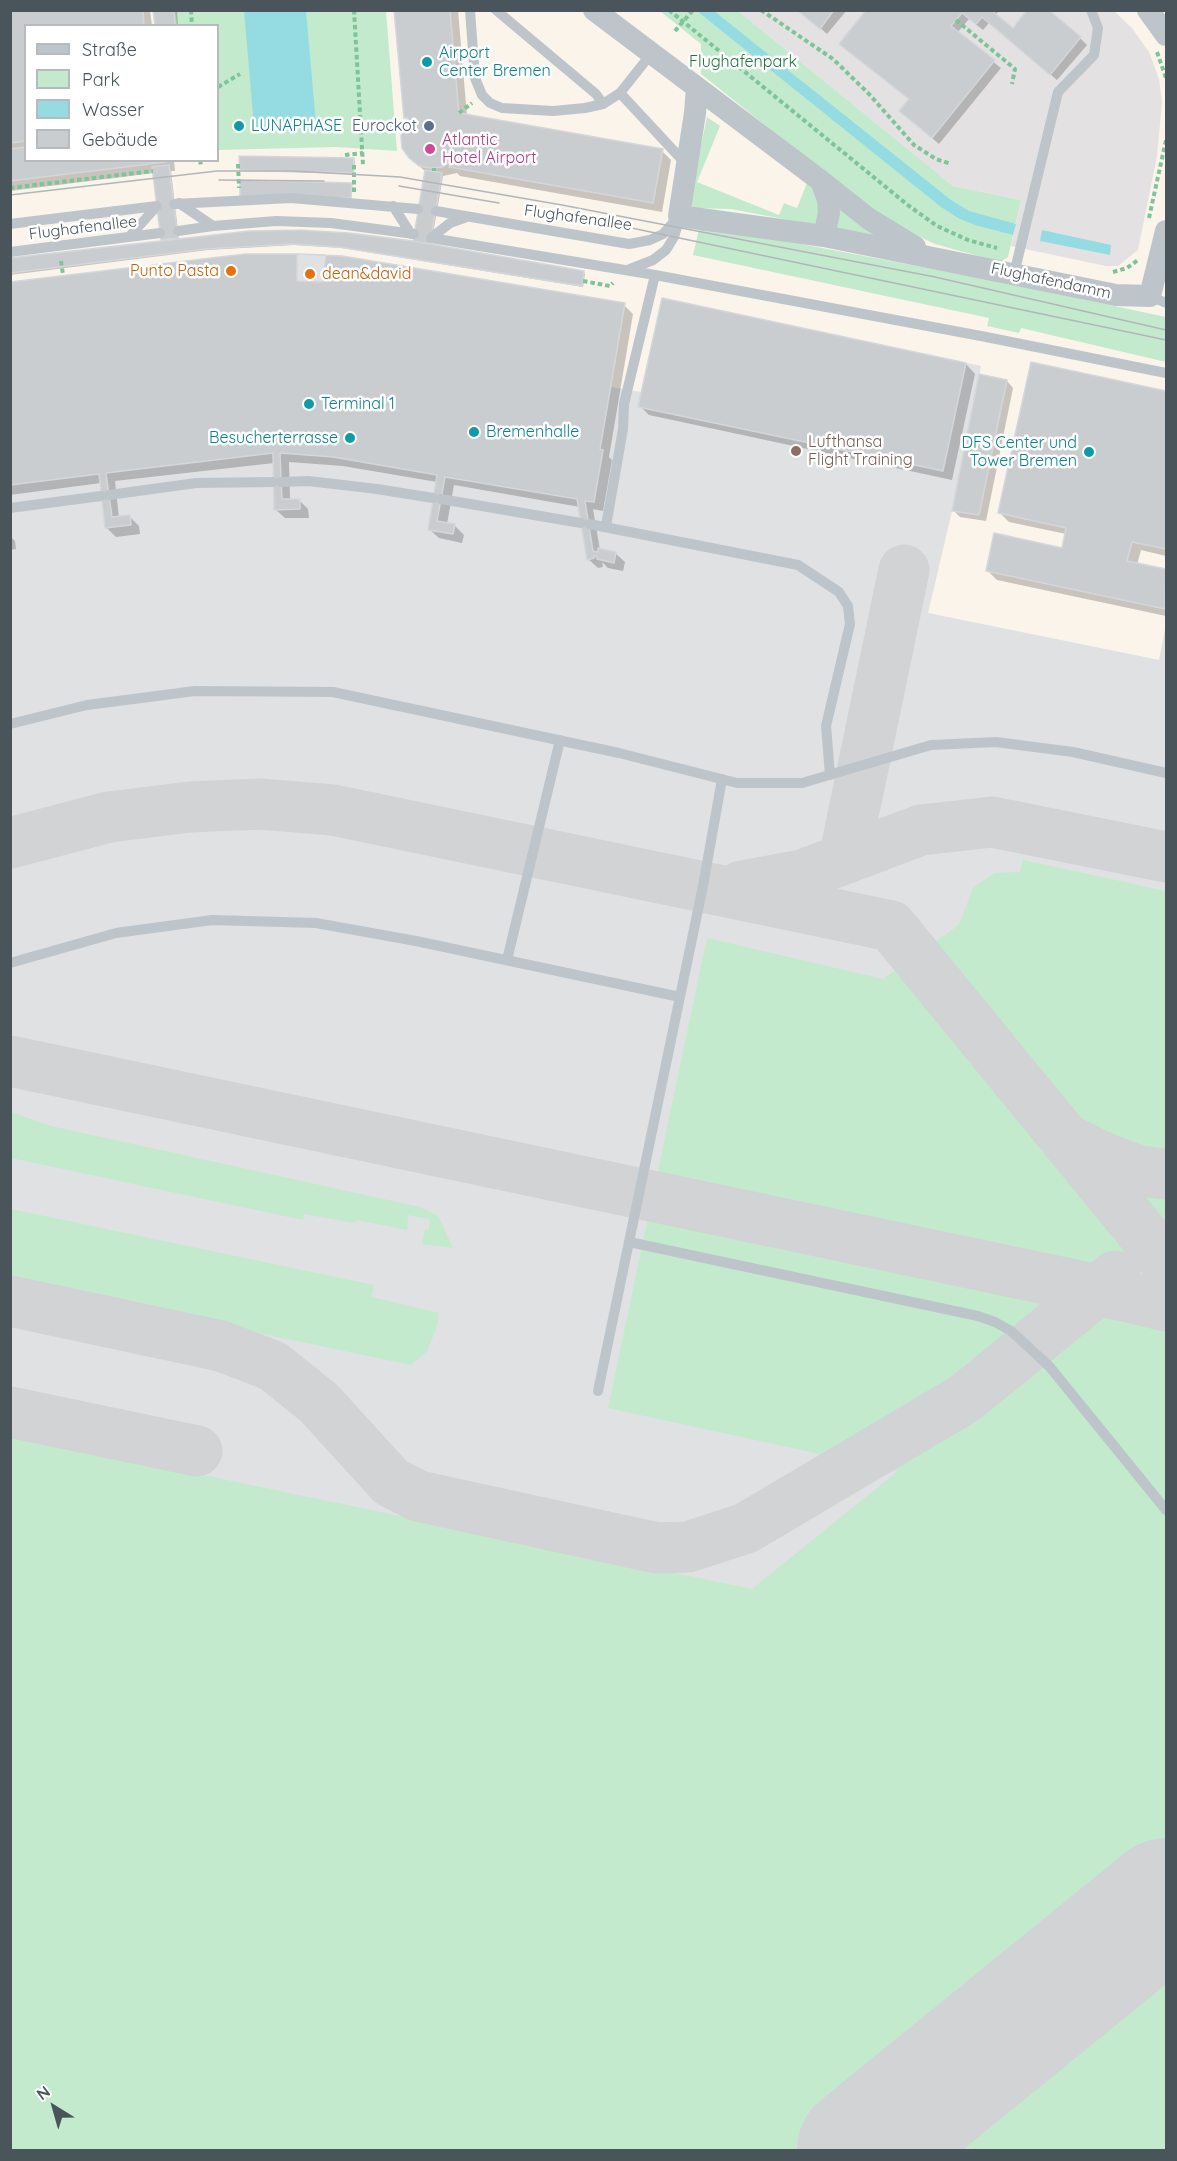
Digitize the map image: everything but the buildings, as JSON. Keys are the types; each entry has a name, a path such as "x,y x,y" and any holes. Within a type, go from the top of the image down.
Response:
{"street":[{"name":"Flughafendamm","path":"594,10 869,219 902,241 935,257"},
{"path":"1148,10 1167,35"},
{"path":"679,216 695,113 696,88"},
{"path":"821,181 828,200 829,213 824,236"},
{"name":"Flughafendamm","path":"679,216 824,236 935,257 1017,263 1116,295 1158,299"},
{"path":"1157,227 1158,299"}],"lane":[{"path":"470,10 475,78 482,95 490,103 502,108 553,111 603,104 620,93 651,54"},
{"path":"496,10 596,94 603,104"},
{"path":"1017,263 1058,92 1094,55 1098,28 1091,10"},
{"path":"620,93 687,164"},
{"path":"213,226 177,204 291,198 418,209"},
{"name":"Flughafenallee","path":"10,224 157,206 129,237"},
{"path":"177,231 276,221 331,224 412,234 393,206"},
{"name":"Flughafenallee","path":"436,211 629,243 650,240 663,234 679,216"},
{"path":"468,216 450,223 431,238 655,275 1167,373"},
{"path":"627,270 642,266 666,250 674,237 679,216"},
{"name":"Flughafenallee","path":"10,252 160,233"},
{"path":"606,526 623,429 624,404 655,275"},
{"path":"10,508 196,483 308,481 437,498 606,526 798,565 839,592 848,606 850,624 826,726 830,775"},
{"path":"10,724 87,705 195,691 324,692 560,740 737,783 802,783 931,744 996,742 1073,752 1167,773"},
{"path":"507,960 560,740"},
{"path":"598,1391 680,998 722,779"},
{"path":"10,963 116,933 212,920 316,923 507,960 680,998"},
{"path":"630,1242 966,1313 995,1322 1011,1331 1049,1366 1167,1510"}],"path":[{"path":"354,10 363,165"},
{"path":"669,10 909,206 937,226 1017,263"},
{"path":"761,10 833,59 869,94 914,145 936,159 951,164"},
{"path":"675,31 692,11"},
{"path":"956,20 1016,69 1012,84"},
{"path":"219,86 240,74"},
{"path":"1157,227 1167,140"},
{"path":"345,155 363,153"},
{"path":"238,164 239,189"},
{"path":"354,165 354,192"},
{"path":"10,188 153,171"},
{"path":"1107,271 1114,272 1128,268 1140,259 1159,265"},
{"path":"62,261 63,275"}],"shaded area":[{"path":"10,11 1166,11 1166,624 1160,660 928,613 952,511 980,366 662,298 641,392 611,387 625,304 342,256 245,254 11,282"},
{"path":"738,11 1114,11 1132,28 1149,52 1159,79 1162,102 1157,156 1138,250 1118,266 1106,266 1011,246 1021,200 953,186"},
{"path":"245,254 342,256 625,303 611,387 641,392 662,298 981,366 952,511 928,613 1159,660 1166,624 1166,2150 11,2150 11,282"}],"green space":[{"path":"175,11 386,11 397,151 337,147 219,150 219,24 177,24"},
{"name":"Flughafenpark","path":"660,11 738,11 953,186 1021,200 1008,257 1000,262 935,244 901,228 867,206 701,74 701,44"},
{"path":"707,117 720,126 697,182 779,215 784,203 797,208 807,183 821,193 820,226 731,209 692,208 691,193"},
{"path":"835,201 894,243 833,228"},
{"path":"700,225 1002,282 1166,317 1166,362 1021,328 1019,333 987,326 989,318 693,255"},
{"path":"1023,860 1166,891 1166,2150 11,2150 10,1435 752,1589 898,1471 608,1408 707,938 883,979 959,925 973,888 995,873 1020,872"},
{"path":"11,1112 51,1126 420,1207 438,1216 453,1248 422,1244 425,1229 429,1229 430,1219 408,1215 407,1230 357,1220 355,1223 304,1214 303,1220 11,1158"},
{"path":"11,1209 374,1285 372,1297 439,1313 436,1329 427,1351 411,1365 11,1281"}],"water":[{"path":"244,11 306,11 316,123 286,130 254,127"},
{"path":"697,11 714,11 951,200 969,211 1016,224 1013,235 975,225 941,207"},
{"path":"1042,230 1111,245 1110,255 1040,241"}],"taxiway":[{"path":"844,859 904,570"},
{"path":"10,843 109,817 190,807 260,804 333,810 891,926 1166,1262"},
{"path":"742,886 802,875 921,830 992,822 1166,857"},
{"path":"10,1061 1098,1290 1115,1276"},
{"path":"1074,1143 1104,1158 1139,1171 1166,1174"},
{"path":"10,1301 221,1346 273,1366 319,1403 391,1482 418,1496 657,1548 688,1547 746,1528 964,1399 1098,1290 1166,1306"},
{"path":"10,1412 197,1451"}],"runway":[{"path":"861,2150 1166,1902"}],"tram line":[{"path":"10,195 217,171 293,171 400,177 562,205 935,277 1166,330"},
{"path":"219,180 324,181"},
{"path":"399,186 499,203"},
{"path":"603,222 1166,340"}],"place":[{"name":"Airport Center Bremen","path":"427,62"},
{"name":"LUNAPHASE","path":"239,126"},
{"name":"Eurockot","path":"429,126"},
{"name":"Atlantic Hotel Airport","path":"430,149"},
{"name":"Punto Pasta","path":"231,271"},
{"name":"dean&david","path":"310,274"},
{"name":"Terminal 1","path":"309,404"},
{"name":"Bremenhalle","path":"474,432"},
{"name":"Besucherterrasse","path":"350,438"},
{"name":"Lufthansa Flight Training","path":"796,451"},
{"name":"DFS Center und Tower Bremen","path":"1089,452"}]}
